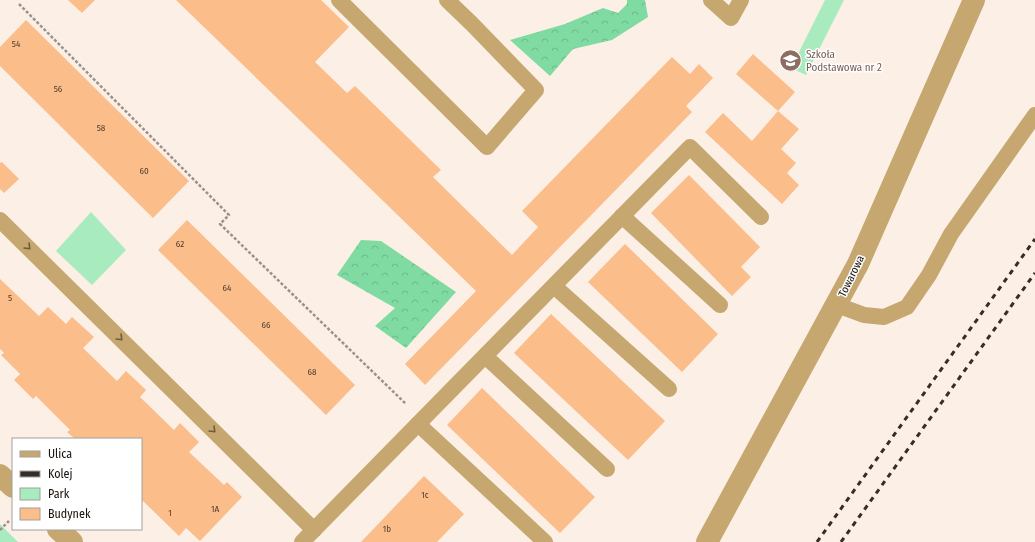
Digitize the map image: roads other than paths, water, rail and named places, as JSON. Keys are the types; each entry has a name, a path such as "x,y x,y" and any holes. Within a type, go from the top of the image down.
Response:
{"street":[{"name":"Towarowa","path":"707,542 858,264 974,0"},
{"path":"0,475 12,486"},
{"path":"59,530 72,542"}],"lane":[{"path":"339,0 487,147 536,90 472,24 446,0"},
{"path":"711,0 731,18 741,0"},
{"path":"837,305 864,315 884,317 907,307 929,275 951,234 1035,115"},
{"path":"302,542 690,147 761,217"},
{"path":"622,216 720,305"},
{"path":"0,220 314,530"},
{"path":"554,286 669,389"},
{"path":"485,356 607,469"},
{"path":"420,422 545,542"}],"railway":[{"path":"817,542 1035,239"},
{"path":"841,542 1035,273"}],"place":[{"name":"Szkoła Podstawowa nr 2","path":"791,60"}]}
